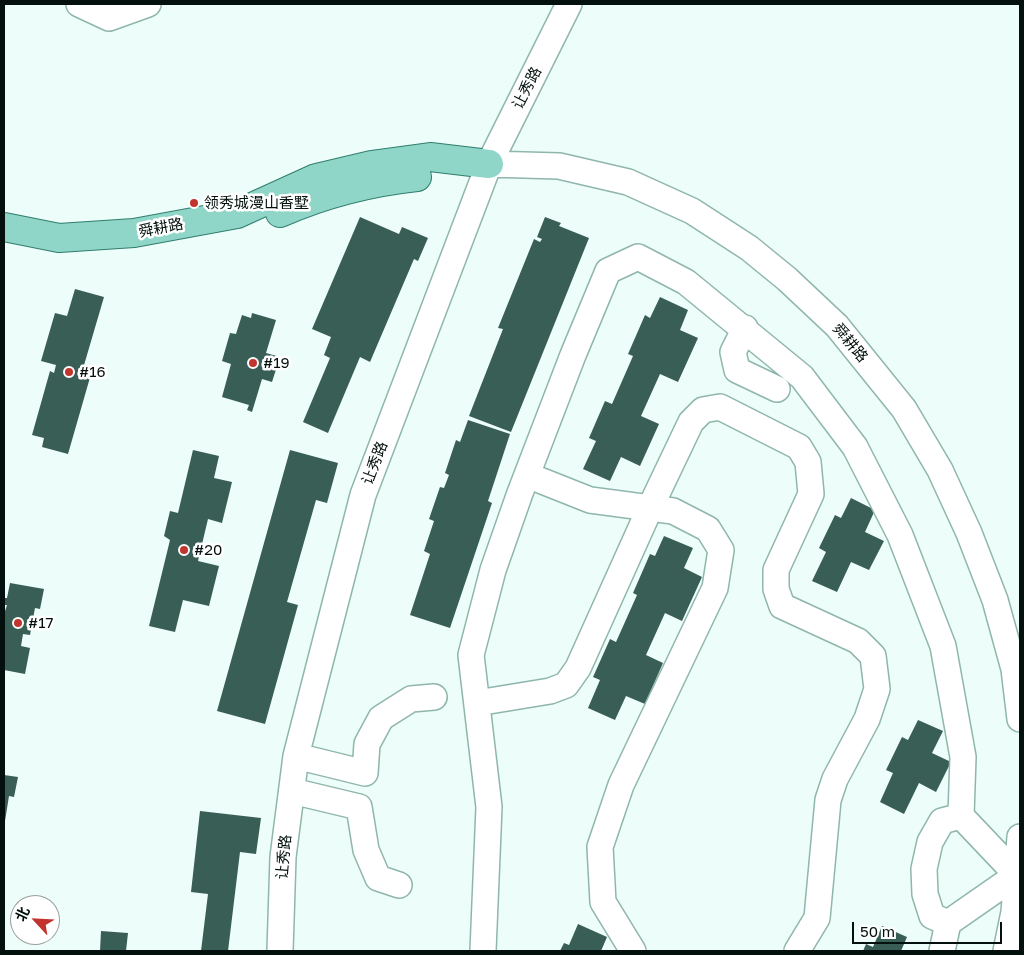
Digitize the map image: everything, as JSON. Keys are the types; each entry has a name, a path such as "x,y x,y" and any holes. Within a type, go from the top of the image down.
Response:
{"main road":[{"name":"舜耕路","path":"4,228 59,238 134,233 237,214 316,178 372,165 430,157 489,164"},
{"name":"舜耕路","path":"4,243 34,248 85,250 243,228 299,204 337,192 394,180 459,173 489,164"}],"street":[{"path":"79,4 109,18 148,4"},
{"name":"让秀路","path":"280,951 283,857 296,756 363,495 489,164 569,4"},
{"name":"舜耕路","path":"489,164 558,166 628,182 692,211 749,248 787,279 837,326 904,409 940,470 969,533 995,600 1014,669 1020,719"},
{"path":"484,951 489,807 471,655 493,570 573,355 608,271 638,257 686,282 802,377 855,447 900,535 943,646 963,757 961,816 1017,875"},
{"path":"744,328 733,352 737,370 776,389"},
{"path":"476,703 528,696 566,685 578,668 691,422 703,410 720,407 799,447 808,462 812,494 776,570 776,589 782,606 858,641 873,656 877,689 867,719 835,779 828,800 818,918 797,951"},
{"path":"527,475 590,500 673,511 708,529 721,550 715,588 621,785 600,847 603,902 633,951"},
{"path":"296,756 364,772 367,744 381,718 411,699 434,697"},
{"path":"292,791 359,807 366,850 378,878 399,885"},
{"path":"948,923 932,916 925,894 924,869 930,842 942,821 961,816"},
{"path":"1006,951 1014,912 1020,837"},
{"path":"942,951 948,923 1017,875"}],"building":[{"path":"360,217 399,234 402,227 428,238 418,261 414,259 370,362 360,357 328,433 303,422 330,358 324,355 331,337 312,329"},
{"path":"545,217 561,223 559,226 589,238 511,432 469,416 503,329 498,328 534,239 540,242 542,239 537,237"},
{"name":"#16","path":"75,289 104,297 82,372 91,374 68,454 42,447 44,438 32,435 50,371 54,373 56,365 41,361 55,313 67,316"},
{"path":"660,297 688,310 680,330 698,338 678,382 660,374 641,416 659,424 640,466 621,457 610,481 583,469 596,441 589,438 605,401 612,404 633,356 628,354 645,315 650,318"},
{"name":"#19","path":"252,313 276,320 266,353 280,357 272,382 262,379 252,412 247,410 249,405 222,397 231,364 222,361 230,333 236,334 242,315 251,318"},
{"path":"468,420 510,434 488,501 492,503 450,628 410,615 430,554 424,551 434,521 429,519 440,487 444,488 449,475 445,473 456,440 460,442"},
{"name":"#20","path":"193,450 219,456 214,478 232,482 222,523 208,519 198,561 219,566 209,606 183,600 175,632 149,626 170,540 164,536 170,511 178,513"},
{"path":"290,450 338,463 327,503 316,500 287,602 298,605 265,724 217,711"},
{"path":"851,498 875,510 865,532 884,541 869,570 851,562 837,592 812,581 826,552 819,548 835,515 841,518"},
{"path":"664,536 693,548 684,568 702,577 682,621 665,613 646,655 663,663 645,704 626,696 615,720 588,708 600,680 593,677 610,639 616,642 637,595 633,593 650,554 655,556"},
{"name":"#17","path":"10,583 44,589 40,609 35,608 30,635 23,634 21,646 30,648 25,674 4,670 4,611 7,605 4,605 4,598 7,598"},
{"path":"918,720 943,731 932,753 951,762 936,792 919,783 904,814 880,802 893,773 886,770 902,737 908,740"},
{"path":"4,775 18,777 14,797 9,796 5,821 4,821"},
{"path":"200,811 261,818 256,854 240,852 228,951 201,951 208,894 191,892"},
{"path":"578,924 607,937 601,951 560,951 564,943 569,945"},
{"path":"882,926 907,937 901,951 863,951 866,944 873,947"},
{"path":"101,931 128,933 126,951 100,951"}],"place":[{"name":"领秀城漫山香墅","path":"194,203"},
{"name":"#19","path":"253,363"},
{"name":"#16","path":"69,372"},
{"name":"#20","path":"184,550"},
{"name":"#17","path":"18,623"}]}
